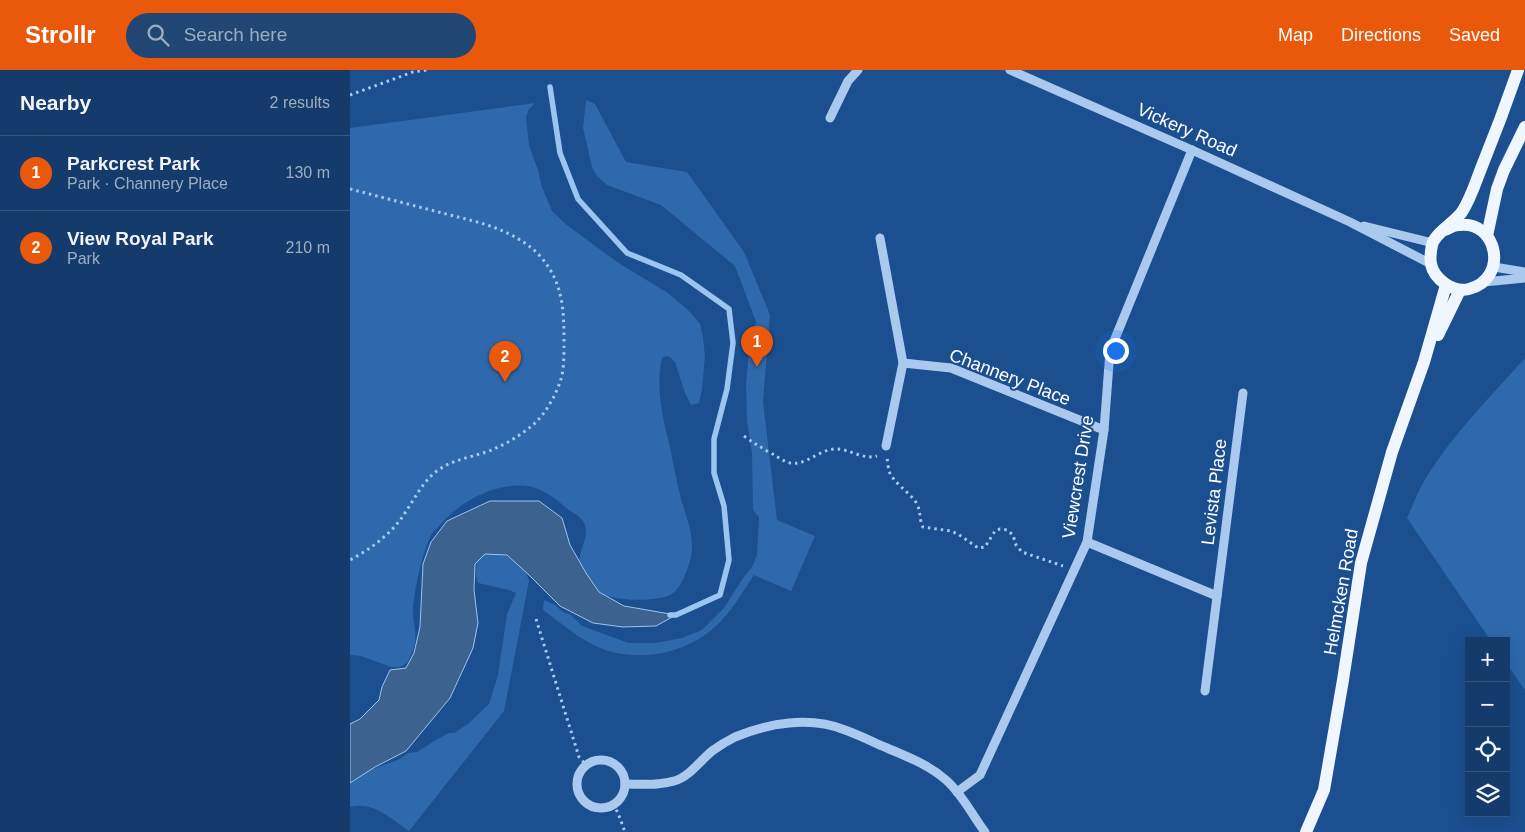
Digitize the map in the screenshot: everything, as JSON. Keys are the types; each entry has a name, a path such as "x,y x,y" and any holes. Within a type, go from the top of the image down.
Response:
{"main road":[{"path":"1445,230 1459,225 1474,227 1487,236 1495,250 1494,267 1484,282 1468,289 1460,290 1446,285 1438,278 1431,264 1433,243 1445,230 1461,213 1468,201 1518,70"},
{"path":"1487,236 1497,189 1525,127"},
{"name":"Helmcken Road","path":"1306,832 1324,790 1361,563 1392,452 1424,362 1446,285"},
{"name":"Helmcken Road","path":"1424,362 1460,290"}],"street":[{"path":"830,118 848,81 858,70"},
{"name":"Vickery Road","path":"1010,70 1350,222 1431,264"},
{"name":"Viewcrest Drive","path":"957,792 980,775 1087,542 1104,430 1110,351 1192,150"},
{"name":"Vickery Road","path":"1350,222 1433,243"},
{"path":"880,238 903,363 886,446"},
{"path":"1494,267 1525,272"},
{"path":"1484,282 1525,278"},
{"name":"Channery Place","path":"903,363 951,368 1104,430"},
{"name":"Levista Place","path":"1205,691 1243,392"},
{"path":"1087,542 1217,596"},
{"path":"625,784 661,784 676,781 688,773 713,750 732,738 756,728 782,723 815,723 844,729 919,762 946,780 973,812 984,832"},
{"path":"603,760 612,762 619,768 624,776 625,784 624,792 619,799 605,808 588,804 581,798 577,789 577,780 580,772 586,765 594,761 603,760"}],"path":[{"path":"350,95 413,72 427,70"},
{"path":"350,189 495,228 519,238 541,257 557,283 562,298 564,315 564,350 562,378 546,411 534,423 500,447 447,464 433,474 391,532 350,560"},
{"path":"744,436 756,446 768,451 784,462 794,464 833,449 844,450 867,457 877,457 886,446"},
{"path":"886,446 889,471 916,503 923,527 951,531 978,548 985,547 995,531 1000,529 1007,530 1013,535 1016,545 1022,552 1046,559 1074,571"},
{"path":"536,618 580,757 586,765"},
{"path":"613,804 625,832"}],"shaded area":[{"path":"586,100 595,104 626,162 687,172 744,252 770,315 763,402 777,520 815,536 791,591 754,575 730,611 708,633 680,648 664,653 632,655 600,648 570,630 543,610 544,600 571,615 582,626 629,643 655,643 682,638 702,630 724,608 752,567 757,555 759,517 753,510 752,453 747,421 746,384 749,351 756,322 735,266 661,205 607,185 596,175 592,167 583,128"},
{"path":"535,103 529,109 526,117 529,145 542,187 552,211 568,226 620,264 668,293 691,313 700,324 705,357 699,403 691,405 675,362 670,357 662,358 659,380 665,425 691,537 692,553 689,565 678,588 672,594 665,597 631,600 599,593 587,582 580,570 580,556 586,536 586,529 578,516 557,500 532,487 507,486 494,489 459,507 431,535 417,581 413,608 415,642 407,663 400,667 391,667 361,656 350,655 350,128"},
{"path":"1525,358 1525,690 1510,669 1510,637 1488,637 1407,518 1427,476 1473,415"},
{"path":"490,501 539,501 562,518 570,545 599,592 624,606 676,615 656,626 623,627 593,623 560,606 507,555 485,554 475,564 474,590 478,623 473,648 450,698 406,751 350,783 350,724 360,719 379,700 382,687 390,670 406,668 414,653 420,627 423,564 431,542 447,521"},
{"path":"519,552 529,581 504,711 409,831 382,812 367,807 350,807 350,774 359,770 373,769 400,759 408,753 417,752 468,724 489,704 498,675 507,614 516,593 478,583 476,575 477,553"}],"waterway":[{"path":"550,87 560,153 578,199 627,253 681,275 729,309 733,343 727,389 714,439 714,473 724,506 729,560 720,595 676,615 670,615"}],"place":[{"name":"Parkcrest Park","path":"757,367"},
{"name":"View Royal Park","path":"505,382"}]}
